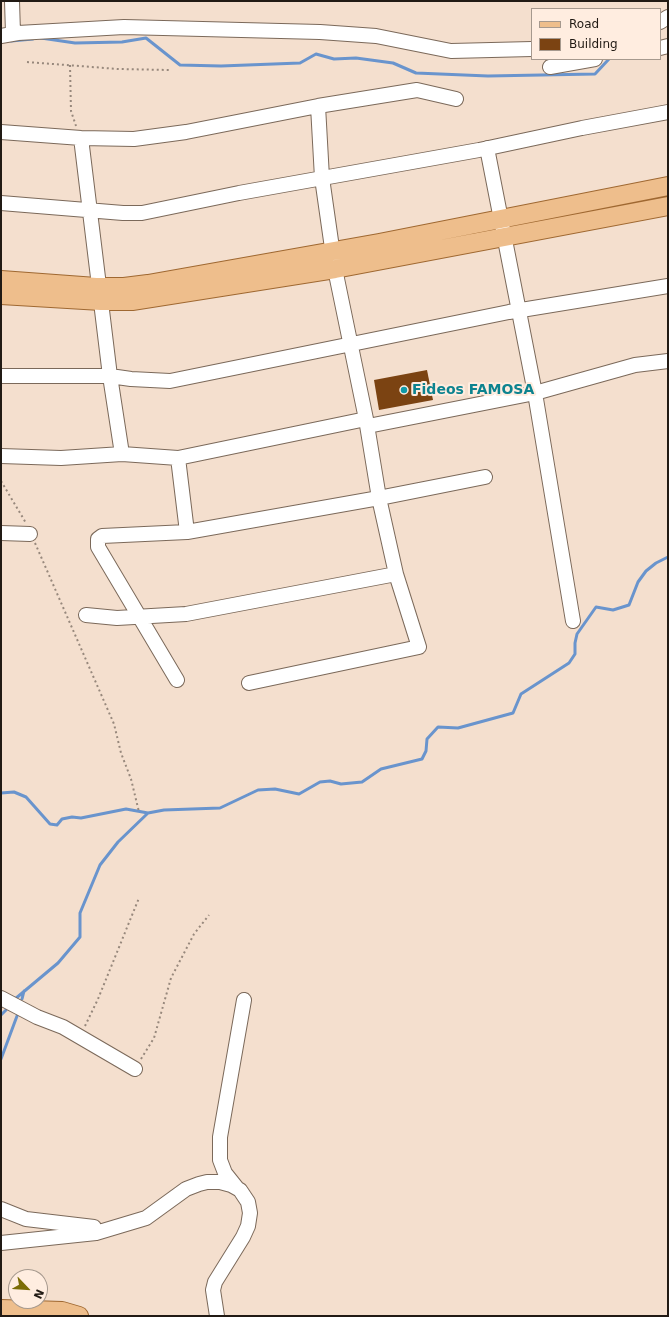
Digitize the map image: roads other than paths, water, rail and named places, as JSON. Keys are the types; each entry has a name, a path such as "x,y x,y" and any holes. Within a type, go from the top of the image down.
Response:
{"main road":[{"path":"1,295 100,294 124,288 332,251 668,186"},
{"path":"1,280 100,294 132,301 335,269 668,206"},
{"path":"1,1309 62,1312 79,1316"}],"street":[{"path":"12,1 7,35 124,27 320,32 376,36 451,51 531,49"},
{"path":"550,67 589,60"},
{"path":"1,132 81,138 134,138 186,132 318,106 418,90 456,99"},
{"path":"250,683 419,647 396,574 379,498 367,422 335,269 322,178 318,106"},
{"path":"1,203 90,211 142,213 239,193 487,148 668,112"},
{"path":"81,138 110,376 122,454"},
{"path":"487,148 534,393 573,621"},
{"path":"1,376 110,376 131,379 170,381 518,311 668,286"},
{"path":"1,456 61,458 122,454 178,458 367,422 534,393 635,365 668,361"},
{"path":"178,458 186,532"},
{"path":"177,680 98,547 98,539 102,536 186,532 379,498 485,477"},
{"path":"1,532 30,534"},
{"path":"86,615 117,618 186,614 396,574"},
{"path":"1,998 37,1017 63,1027 78,1038 135,1069"},
{"path":"217,1316 213,1290 215,1282 248,1226 250,1213 248,1202 226,1173 220,1160 220,1136 244,1000"},
{"path":"1,1243 106,1230 146,1218 186,1189 207,1182 220,1182 240,1190"},
{"path":"1,1209 26,1219 106,1230"}],"waterway":[{"path":"41,38 75,43 122,42 146,38 180,65 221,66 300,63 316,54 334,59 356,58 393,63 416,73 488,76 595,74 608,60"},
{"path":"11,41 33,39"},
{"path":"1,793 14,792 26,797 50,824 57,825 62,819 72,817 81,818 126,809 148,813 164,810 220,808 258,790 275,789 299,794 320,782 330,781 341,784 362,782 381,769 422,759 426,751 427,739 438,727 458,728 513,713 521,694 569,663 575,654 577,634 596,607 613,610 629,605 638,582 646,571 656,563 668,557"},
{"path":"15,999 58,963 80,937 80,913 100,865 118,842 148,813"},
{"path":"22,999 24,991"},
{"path":"1,1015 6,1010"},
{"path":"1,1059 17,1016"}],"place":[{"name":"Fideos FAMOSA","path":"404,390"}]}
